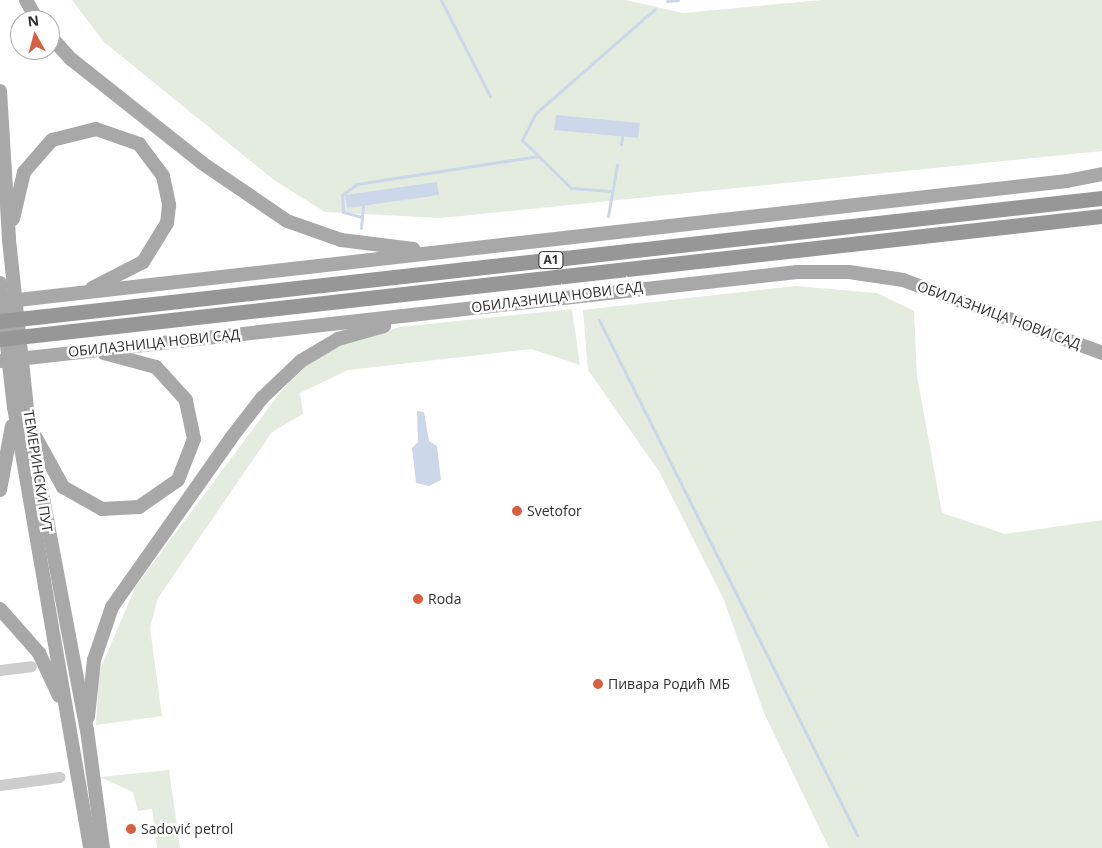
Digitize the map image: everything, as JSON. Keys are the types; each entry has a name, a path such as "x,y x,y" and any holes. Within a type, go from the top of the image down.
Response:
{"highway":[{"name":"A1","path":"0,321 1102,198"},
{"name":"A1","path":"0,339 1102,216"}],"main road":[{"path":"60,47 71,59 202,163 287,221 341,240 443,252"},
{"name":"ТЕМЕРИНСКИ ПУТ","path":"0,91 12,269 18,397 28,419 87,730 103,848"},
{"path":"9,240 24,172 52,140 96,129 139,144 155,161 167,186 170,205 164,231 153,252 135,268 78,293"},
{"path":"0,302 1102,174"},
{"name":"ОБИЛАЗНИЦА НОВИ САД","path":"0,361 426,313 642,286 797,272 849,272 936,290 1102,353"},
{"name":"ТЕМЕРИНСКИ ПУТ","path":"0,283 90,848"},
{"path":"87,730 94,660 112,607 262,398 324,346 426,313"},
{"path":"28,419 57,480 84,502 102,509 130,509 156,500 174,486 187,465 194,439 191,413 179,388 148,364 89,350"},
{"path":"0,490 8,466 18,397"},
{"path":"0,608 39,653 72,726"}],"street":[{"path":"0,670 31,666"},
{"path":"0,784 59,777"}],"shaded area":[{"path":"72,0 626,0 683,13 822,0 1102,0 1102,151 441,218 325,212 274,180 104,42"},
{"path":"796,286 877,293 914,311 917,376 942,513 1005,534 1102,520 1102,848 829,848 764,713 724,600 660,473 588,370 583,310"},
{"path":"572,309 580,365 531,349 348,370 300,393 303,414 272,432 158,598 150,628 162,716 96,725 99,672 136,586 282,390 308,364 343,342 400,327"},
{"path":"169,770 180,848 157,848 152,809 138,811 133,792 100,777"}],"water":[{"path":"556,115 640,123 638,138 554,130"},
{"path":"437,182 439,195 347,208 345,195"},
{"path":"417,411 424,412 429,441 437,446 441,480 429,486 416,483 412,448 418,442"}],"waterway":[{"path":"441,0 490,96"},
{"path":"667,1 678,0"},
{"path":"612,191 571,188 522,140 536,113 655,9"},
{"path":"621,144 622,137"},
{"path":"362,217 343,212 342,195 357,184 537,156"},
{"path":"608,216 617,165"},
{"path":"361,228 363,205"},
{"path":"599,320 857,835"}],"place":[{"name":"Svetofor","path":"517,511"},
{"name":"Roda","path":"418,599"},
{"name":"Пивара Родић МБ","path":"598,684"},
{"name":"Sadović petrol","path":"131,829"}]}
